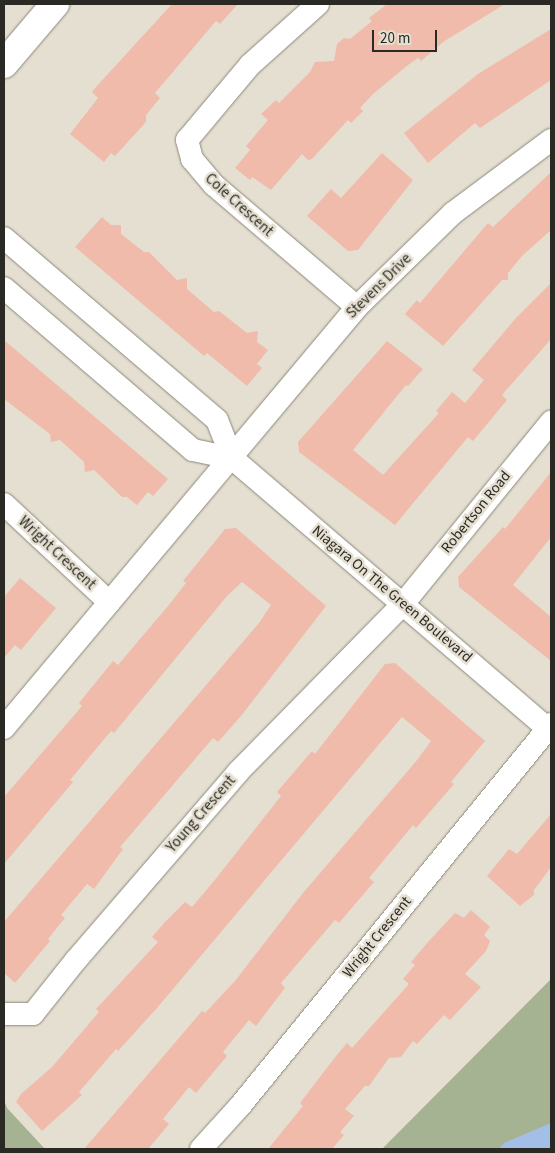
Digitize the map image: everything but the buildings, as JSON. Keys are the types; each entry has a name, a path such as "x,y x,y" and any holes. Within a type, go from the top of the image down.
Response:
{"main road":[{"path":"4,64 55,4"}],"street":[{"name":"Cole Crescent","path":"318,4 250,65 187,140 192,159 214,186 357,307"},
{"name":"Stevens Drive","path":"232,458 357,307 453,213 551,140"},
{"name":"Niagara On The Green Boulevard","path":"4,238 218,420 232,458"},
{"name":"Niagara On The Green Boulevard","path":"4,288 193,450 232,458 550,727"},
{"name":"Robertson Road","path":"403,604 551,422"},
{"path":"4,728 232,458"},
{"name":"Wright Crescent","path":"4,504 110,602"},
{"name":"Young Crescent","path":"4,1014 33,1014 76,960 238,772 403,604"},
{"name":"Wright Crescent","path":"201,1149 240,1106 550,727"}],"green space":[{"path":"551,979 551,1149 382,1149"},
{"path":"4,1100 7,1108 45,1149 4,1149"}],"water":[{"path":"551,1123 551,1149 499,1149 504,1143"}]}
